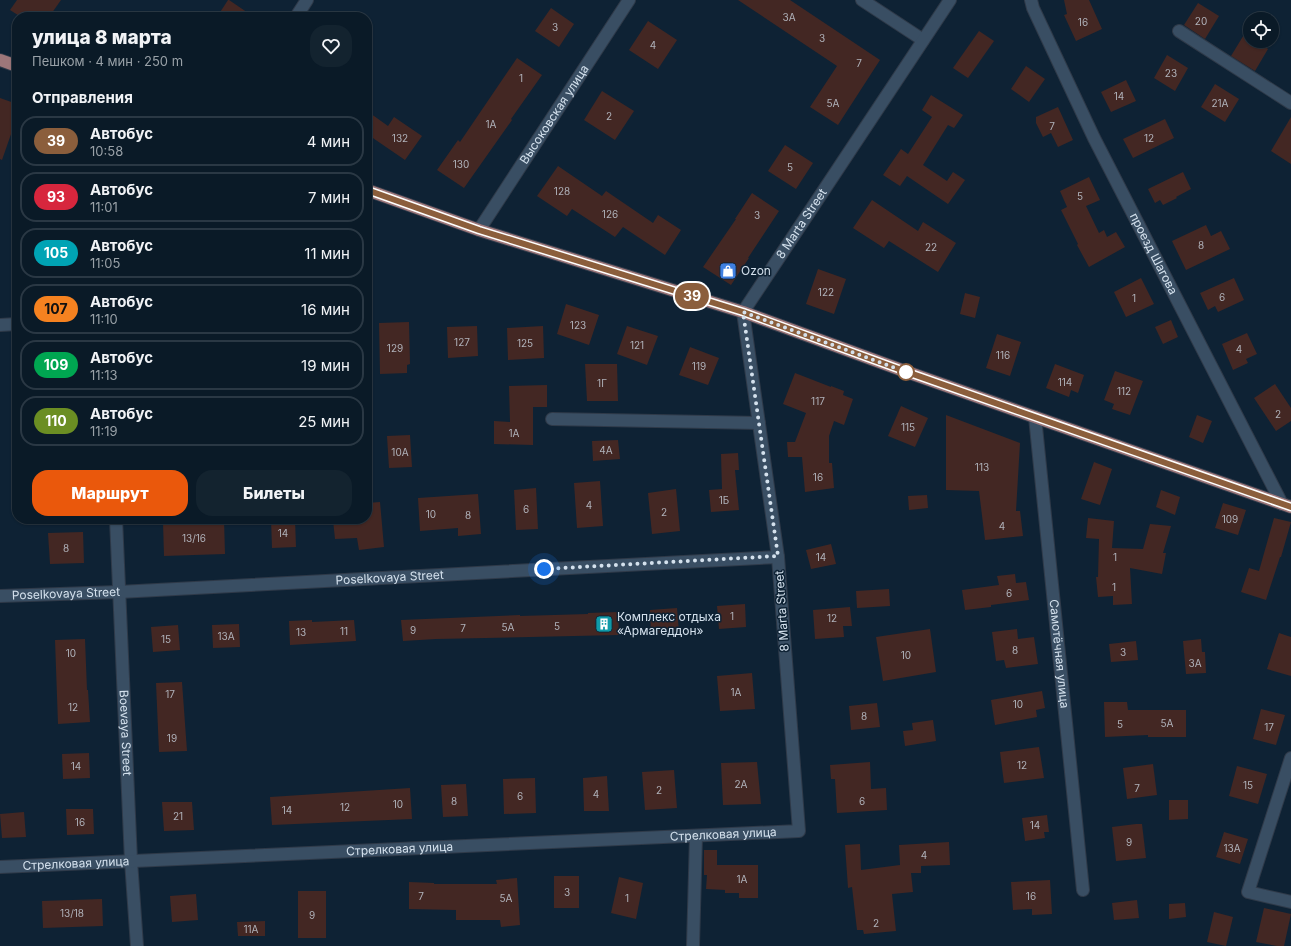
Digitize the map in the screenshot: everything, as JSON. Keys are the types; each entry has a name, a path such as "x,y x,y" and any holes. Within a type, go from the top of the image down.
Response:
{"main road":[{"path":"0,60 12,64"},
{"path":"372,192 479,230 743,312 907,372 1286,505"}],"street":[{"path":"299,12 307,0"},
{"name":"Высоковская улица","path":"479,230 629,0"},
{"path":"862,0 923,40"},
{"name":"8 Marta Street","path":"799,831 778,556 743,312 950,0"},
{"name":"проезд Шагова","path":"1031,0 1033,8 1094,138 1286,505"},
{"path":"1179,31 1291,103"},
{"path":"0,325 12,324"},
{"name":"Самотёчная улица","path":"1035,417 1083,890"},
{"path":"552,419 759,423"},
{"name":"Boevaya Street","path":"116,524 137,946"},
{"name":"Poselkovaya Street","path":"0,596 119,592 778,556"},
{"path":"1291,758 1248,892 1291,902"},
{"name":"Стрелковая улица","path":"0,867 799,831"},
{"path":"693,946 696,836"}],"building":[{"path":"17,0 61,0 53,12 13,12 10,10"},
{"path":"229,0 247,12 220,12"},
{"path":"738,0 790,0 880,60 838,125 810,107 837,66"},
{"path":"1064,0 1089,0 1102,29 1076,41 1064,15 1067,14"},
{"path":"1198,3 1219,16 1205,39 1184,25"},
{"path":"551,8 574,24 559,47 535,31"},
{"path":"648,21 677,40 658,69 629,50"},
{"path":"979,31 994,41 968,78 953,68"},
{"path":"1243,36 1243,48 1268,49 1255,71 1231,56"},
{"path":"1167,55 1188,68 1175,91 1154,78"},
{"path":"517,58 542,75 464,188 437,170 458,140 460,142"},
{"path":"1026,66 1045,79 1029,102 1011,89"},
{"path":"1126,80 1136,101 1111,112 1101,92"},
{"path":"1215,84 1239,99 1225,122 1201,107"},
{"path":"602,91 634,111 615,140 584,120"},
{"path":"931,95 963,115 954,128 948,125 923,165 947,181 953,172 965,180 948,204 907,176 900,186 883,175 901,149 908,154 932,117 922,110"},
{"path":"0,98 12,102 12,131 2,160 0,159"},
{"path":"1058,107 1073,140 1058,147 1051,133 1043,137 1036,123 1036,117"},
{"path":"372,115 388,126 394,117 422,136 405,160 372,137"},
{"path":"1291,117 1291,164 1271,151"},
{"path":"1165,119 1174,138 1133,158 1123,139"},
{"path":"785,145 813,163 796,189 768,171"},
{"path":"558,166 602,196 606,191 653,223 658,215 681,230 665,255 623,227 615,237 572,209 567,216 537,196"},
{"path":"1183,172 1191,189 1163,205 1160,200 1155,203 1148,189"},
{"path":"1089,177 1100,200 1086,206 1099,233 1104,230 1107,237 1116,232 1125,247 1089,267 1061,210 1067,207 1060,191"},
{"path":"752,193 779,211 731,285 703,267"},
{"path":"872,200 918,231 923,222 956,243 938,272 889,241 884,248 853,228"},
{"path":"1206,225 1211,236 1221,231 1230,249 1186,270 1172,241"},
{"path":"818,269 846,279 834,314 806,304"},
{"path":"1141,278 1154,304 1126,317 1114,292"},
{"path":"1234,278 1244,300 1218,312 1215,306 1208,310 1200,293"},
{"path":"965,293 980,297 975,318 960,314"},
{"path":"566,304 599,315 589,345 557,334"},
{"path":"1171,320 1178,337 1163,344 1155,327"},
{"path":"409,322 410,364 407,365 407,373 380,374 379,323"},
{"path":"477,326 478,356 448,358 447,327"},
{"path":"543,326 544,358 508,360 507,328"},
{"path":"627,326 658,336 647,365 617,354"},
{"path":"1247,333 1257,354 1246,359 1248,363 1233,370 1222,344"},
{"path":"997,334 1021,342 1010,376 986,368"},
{"path":"690,347 719,358 708,385 679,375"},
{"path":"585,364 617,364 618,401 587,401"},
{"path":"1055,364 1084,375 1078,393 1071,390 1069,397 1046,388"},
{"path":"1115,371 1143,381 1130,415 1112,409 1114,404 1104,400"},
{"path":"795,373 844,391 843,395 853,399 844,425 834,421 829,436 829,463 832,463 834,488 805,492 802,457 788,457 787,442 795,442 806,413 783,404"},
{"path":"1275,384 1291,408 1291,421 1276,431 1254,398"},
{"path":"547,385 547,407 533,407 533,445 494,444 494,421 510,422 509,386"},
{"path":"901,406 928,418 915,447 888,436"},
{"path":"946,415 1020,443 1016,511 1020,511 1023,536 985,540 979,491 946,490"},
{"path":"1197,415 1212,421 1203,443 1189,437"},
{"path":"410,435 412,467 389,468 387,436"},
{"path":"618,440 620,459 593,461 592,441"},
{"path":"738,453 739,470 735,470 739,510 711,512 709,490 722,489 721,454"},
{"path":"1094,462 1112,469 1100,505 1081,499"},
{"path":"600,481 603,526 577,528 574,483"},
{"path":"536,488 538,529 516,530 514,490"},
{"path":"676,489 680,531 652,534 648,493"},
{"path":"1161,490 1180,497 1175,515 1156,507"},
{"path":"478,494 481,534 458,536 458,528 420,531 418,498"},
{"path":"927,495 928,508 909,510 908,496"},
{"path":"380,502 384,547 359,550 357,538 335,539 333,524 372,524 372,503"},
{"path":"1223,503 1246,510 1238,535 1215,528"},
{"path":"1088,518 1114,521 1112,548 1143,549 1150,524 1171,526 1163,553 1166,553 1162,574 1130,568 1132,604 1113,605 1113,596 1098,597 1096,577 1098,577 1099,539 1086,538"},
{"path":"1274,518 1291,522 1266,600 1241,592 1249,568 1259,571"},
{"path":"163,524 224,524 225,554 164,556"},
{"path":"271,524 295,524 296,547 272,548"},
{"path":"83,532 84,563 50,564 48,533"},
{"path":"831,544 836,564 811,569 806,550"},
{"path":"1015,574 1016,583 1026,582 1029,600 965,610 962,590 999,585 997,576"},
{"path":"889,589 890,606 857,608 856,591"},
{"path":"745,604 746,627 719,629 717,606"},
{"path":"850,607 852,626 843,626 844,637 815,639 813,610"},
{"path":"677,608 679,632 651,633 650,610"},
{"path":"618,612 619,635 403,641 401,620 588,614"},
{"path":"312,620 312,622 354,620 356,641 290,645 289,621"},
{"path":"239,624 240,647 213,648 212,625"},
{"path":"178,625 180,650 153,652 151,627"},
{"path":"930,629 936,672 883,681 876,637"},
{"path":"1017,629 1018,639 1034,637 1038,664 1006,668 1004,660 996,661 992,632"},
{"path":"1279,633 1291,637 1291,676 1267,669"},
{"path":"85,639 90,722 58,724 55,640"},
{"path":"1201,639 1202,652 1205,652 1206,673 1186,674 1183,641"},
{"path":"1136,641 1138,660 1111,662 1109,644"},
{"path":"752,673 755,709 720,711 717,676"},
{"path":"182,682 187,751 159,752 156,683"},
{"path":"1042,691 1045,708 1036,710 1037,717 995,725 991,700"},
{"path":"1104,702 1127,702 1128,710 1186,710 1186,737 1148,737 1148,735 1105,737"},
{"path":"877,703 880,727 851,730 849,706"},
{"path":"1261,709 1285,715 1276,745 1253,739"},
{"path":"933,720 936,741 905,746 903,731 913,730 912,723"},
{"path":"1039,747 1044,778 1004,783 1000,752"},
{"path":"89,753 90,778 63,779 62,754"},
{"path":"757,762 761,804 723,805 721,763"},
{"path":"870,762 871,789 886,788 887,810 837,813 835,779 831,779 830,765"},
{"path":"1153,764 1157,795 1127,799 1123,768"},
{"path":"1237,766 1267,774 1258,804 1229,796"},
{"path":"674,770 677,808 645,810 642,772"},
{"path":"607,776 609,811 584,811 583,778"},
{"path":"535,778 536,813 504,814 503,779"},
{"path":"466,784 468,816 443,817 441,785"},
{"path":"410,788 412,819 272,825 270,797"},
{"path":"1169,800 1188,800 1188,819 1169,820"},
{"path":"162,802 192,802 194,830 164,831"},
{"path":"66,809 93,809 94,834 67,835"},
{"path":"24,812 26,837 2,838 0,814"},
{"path":"1047,815 1049,832 1044,832 1045,838 1025,841 1022,818"},
{"path":"1142,824 1146,858 1116,861 1112,827"},
{"path":"1224,832 1248,839 1240,864 1216,857"},
{"path":"949,842 950,865 921,866 921,873 911,873 913,892 892,894 896,931 864,934 863,930 857,930 852,887 848,888 845,845 860,844 861,870 900,865 899,845"},
{"path":"704,850 717,850 717,865 758,865 758,898 739,898 739,893 725,893 725,890 706,889 707,875 704,875"},
{"path":"554,876 579,876 579,908 554,908"},
{"path":"619,877 643,883 636,919 611,913"},
{"path":"517,878 520,925 501,927 500,920 456,920 456,910 409,909 409,882 434,884 497,884 496,880"},
{"path":"1050,880 1052,914 1032,915 1032,909 1013,910 1011,882"},
{"path":"298,891 326,891 326,938 298,938"},
{"path":"196,894 198,920 172,922 170,896"},
{"path":"102,899 103,926 43,928 42,901"},
{"path":"1137,900 1139,918 1114,920 1112,903"},
{"path":"1185,903 1186,917 1169,919 1169,904"},
{"path":"1264,908 1291,914 1284,946 1256,942"},
{"path":"1214,912 1233,917 1226,946 1207,942"},
{"path":"265,921 265,936 238,936 237,922"}],"bus line":[{"name":"39","path":"372,192 479,230 743,312 907,372 1291,507"}],"place":[{"name":"Ozon","path":"728,271"},
{"name":"Комплекс отдыха «Армагеддон»","path":"604,624"}],"route":[{"path":"544,569 778,556 743,312 906,372"}]}
